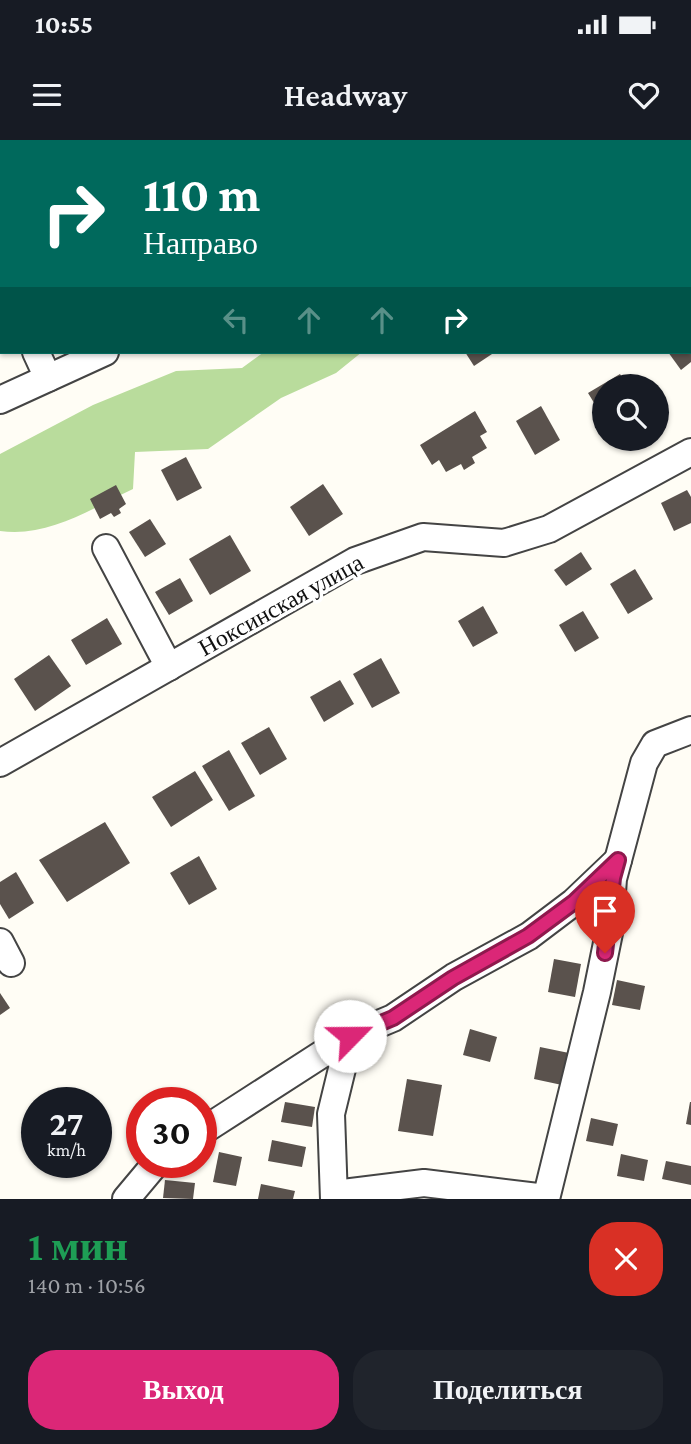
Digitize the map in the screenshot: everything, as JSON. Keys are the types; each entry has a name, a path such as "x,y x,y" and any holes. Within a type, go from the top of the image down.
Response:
{"street":[{"path":"37,354 48,378"},
{"path":"0,400 101,354"},
{"name":"Ноксинская улица","path":"0,763 355,561 423,537 504,543 549,529 691,452"},
{"path":"106,548 169,667"},
{"path":"350,1036 331,1114 334,1196 424,1183 546,1198 597,992 609,933 613,878 644,763 655,744 691,730"},
{"path":"217,1122 350,1036 393,1018 453,978 528,936 574,902 618,860"},
{"path":"126,1199 144,1178"}],"green space":[{"path":"261,354 360,354 336,373 281,398 208,449 135,452 133,489 101,505 52,526 17,532 0,531 0,454 93,405 176,371 242,368"}],"building":[{"path":"466,354 492,354 474,366"},
{"path":"669,354 691,354 691,362 681,370"},
{"path":"541,406 560,440 535,455 516,421"},
{"path":"475,411 487,432 480,436 487,448 472,457 475,463 464,470 461,464 446,472 439,460 432,465 420,445"},
{"path":"186,457 202,488 177,501 161,470"},
{"path":"323,484 343,514 309,536 290,507"},
{"path":"116,485 126,504 119,509 121,513 114,517 111,513 100,519 90,499"},
{"path":"687,490 691,497 691,523 674,531 661,503"},
{"path":"150,519 166,544 145,557 129,532"},
{"path":"230,535 251,571 210,595 189,559"},
{"path":"581,552 592,569 566,586 554,570"},
{"path":"635,569 653,599 628,614 610,584"},
{"path":"180,578 193,601 169,615 155,592"},
{"path":"483,606 498,633 473,647 458,621"},
{"path":"583,611 599,638 575,652 559,625"},
{"path":"107,618 122,644 86,665 71,640"},
{"path":"49,655 71,686 35,711 14,679"},
{"path":"381,658 400,693 372,708 353,674"},
{"path":"340,680 354,704 324,722 310,697"},
{"path":"269,727 287,759 260,775 241,743"},
{"path":"229,750 255,796 229,811 202,766"},
{"path":"195,771 213,800 171,827 152,797"},
{"path":"105,822 130,863 67,902 39,860"},
{"path":"199,856 217,889 189,905 170,873"},
{"path":"16,872 34,903 9,919 0,904 0,882"},
{"path":"554,959 581,964 575,997 548,992"},
{"path":"617,980 645,986 640,1010 612,1005"},
{"path":"0,993 10,1008 0,1015"},
{"path":"470,1029 497,1037 490,1062 463,1055"},
{"path":"540,1047 569,1053 562,1085 534,1079"},
{"path":"407,1079 442,1085 433,1136 398,1131"},
{"path":"285,1102 315,1107 312,1127 281,1122"},
{"path":"691,1102 691,1125 686,1124"},
{"path":"591,1118 618,1124 613,1146 586,1141"},
{"path":"272,1140 306,1147 302,1167 268,1161"},
{"path":"219,1152 242,1157 236,1186 213,1182 214,1178 217,1178"},
{"path":"621,1154 648,1160 644,1181 617,1176"},
{"path":"666,1161 691,1166 691,1185 662,1179"},
{"path":"165,1180 195,1183 193,1199 163,1198"},
{"path":"261,1184 295,1191 293,1199 258,1199"}],"route":[{"path":"350,1036 393,1018 453,978 528,936 574,902 618,860 613,878 605,953"}]}
